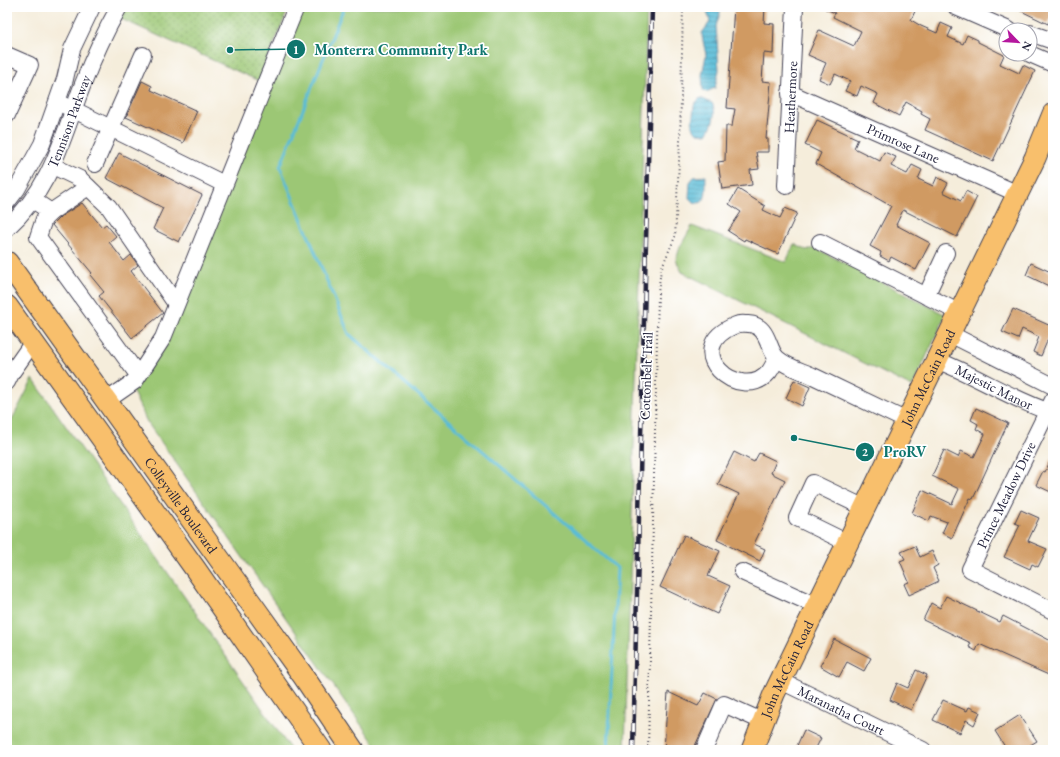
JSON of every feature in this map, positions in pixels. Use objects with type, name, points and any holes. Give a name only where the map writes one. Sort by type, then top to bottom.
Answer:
[{"type":"main road","name":"John McCain Road","points":[[752,750],[781,681],[936,360],[950,334],[1016,193],[1035,158],[1053,114]]},
{"type":"main road","name":"Colleyville Boulevard","points":[[7,262],[304,677],[353,750]]},
{"type":"main road","name":"Colleyville Boulevard","points":[[7,306],[196,570],[321,750]]},
{"type":"main road","points":[[196,570],[216,556]]},
{"type":"street","name":"Tennison Parkway","points":[[7,202],[17,189],[42,144],[57,102],[72,49],[92,7]]},
{"type":"street","name":"Tennison Parkway","points":[[7,228],[22,215],[33,200],[53,166],[104,34],[119,7]]},
{"type":"street","points":[[106,401],[134,381],[163,338],[296,7]]},
{"type":"street","name":"Heathermore","points":[[786,186],[795,7]]},
{"type":"street","points":[[956,7],[998,26]]},
{"type":"street","points":[[1038,36],[1053,41]]},
{"type":"street","points":[[7,55],[30,65],[7,115]]},
{"type":"street","points":[[95,164],[143,55]]},
{"type":"street","points":[[1038,57],[1053,64]]},
{"type":"street","name":"Primrose Lane","points":[[790,93],[1016,193]]},
{"type":"street","points":[[57,102],[74,109],[224,184]]},
{"type":"street","points":[[53,166],[80,179],[109,207],[176,304]]},
{"type":"street","points":[[88,187],[51,212],[44,219],[38,237],[138,375]]},
{"type":"street","points":[[33,200],[51,212]]},
{"type":"street","points":[[820,242],[960,312]]},
{"type":"street","points":[[926,296],[946,253]]},
{"type":"street","name":"Majestic Manor","points":[[950,334],[1053,386]]},
{"type":"street","points":[[7,382],[12,372],[33,342]]},
{"type":"street","points":[[777,359],[907,421]]},
{"type":"street","name":"Majestic Manor","points":[[936,360],[956,367],[1030,405],[1051,408]]},
{"type":"street","name":"Prince Meadow Drive","points":[[1051,408],[970,569],[1053,611]]},
{"type":"street","points":[[848,543],[797,518],[814,483],[865,508]]},
{"type":"street","points":[[742,572],[817,606]]},
{"type":"street","name":"Maranatha Court","points":[[781,681],[923,750]]},
{"type":"street","points":[[704,750],[724,704],[764,722]]},
{"type":"path","name":"Cottonbelt Trail","points":[[648,750],[658,293],[661,269],[675,237],[680,143],[683,7]]},
{"type":"green space","points":[[126,7],[289,7],[259,81],[119,18]]},
{"type":"green space","points":[[303,7],[647,7],[625,750],[379,750],[147,422],[131,388],[149,368]]},
{"type":"green space","points":[[692,226],[786,262],[794,244],[806,250],[815,248],[946,315],[912,387],[682,272],[676,260],[680,247]]},
{"type":"green space","points":[[33,379],[291,750],[7,750],[7,429]]},
{"type":"water","points":[[706,7],[720,7],[720,13],[716,26],[719,70],[715,88],[706,92],[703,90],[702,75],[706,55],[702,33],[710,22]]},
{"type":"water","points":[[700,98],[712,103],[714,110],[714,118],[707,134],[697,133],[692,126],[694,105]]},
{"type":"water","points":[[706,176],[706,190],[704,199],[702,202],[698,203],[692,201],[689,198],[690,182],[694,177]]},
{"type":"building","points":[[734,7],[765,7],[764,23],[774,24],[773,54],[764,53],[762,81],[771,82],[766,139],[768,139],[768,152],[756,152],[759,169],[750,170],[752,185],[722,189],[718,162],[725,161],[726,126],[732,126],[735,109],[727,108]]},
{"type":"building","points":[[821,7],[911,7],[916,9],[911,20],[921,26],[937,33],[941,23],[952,28],[948,37],[963,44],[967,35],[998,52],[998,62],[1001,62],[1000,64],[1019,73],[1023,65],[1035,71],[993,161],[925,130],[930,119],[921,114],[922,111],[906,102],[899,116],[874,103],[878,94],[861,86],[857,96],[845,91],[850,81],[835,74],[830,84],[819,79],[826,63],[808,55],[819,30],[854,46],[861,31],[833,17],[835,13]]},
{"type":"building","points":[[1013,7],[1053,7],[1053,13],[1048,24]]},
{"type":"building","points":[[142,81],[152,86],[151,90],[197,111],[183,143],[126,117]]},
{"type":"building","points":[[817,120],[858,139],[854,148],[880,161],[884,152],[896,157],[891,166],[907,174],[912,165],[922,170],[918,179],[933,186],[937,177],[948,183],[943,192],[961,201],[966,191],[977,197],[957,237],[903,210],[896,225],[930,243],[916,270],[891,257],[889,261],[880,256],[881,252],[870,246],[891,206],[816,164],[821,153],[805,145]]},
{"type":"building","points":[[119,153],[202,195],[179,242],[153,229],[163,208],[106,178]]},
{"type":"building","points":[[738,189],[765,206],[763,210],[780,218],[785,208],[797,213],[778,254],[745,239],[744,241],[728,231],[741,212],[729,204]]},
{"type":"building","points":[[82,203],[102,227],[106,224],[116,236],[109,242],[124,261],[131,255],[138,265],[131,271],[163,313],[132,338],[99,296],[104,292],[90,275],[92,273],[52,225],[60,217]]},
{"type":"building","points":[[1031,263],[1053,273],[1053,288],[1026,275]]},
{"type":"building","points":[[1013,309],[1053,327],[1041,356],[1033,352],[1039,337],[1022,329],[1018,339],[1002,332]]},
{"type":"building","points":[[794,380],[810,387],[802,406],[786,398]]},
{"type":"building","points":[[976,408],[1008,423],[973,499],[970,498],[952,538],[942,533],[947,522],[931,516],[929,521],[912,513],[922,490],[952,504],[959,489],[932,476],[944,450],[958,457],[961,451],[974,457],[985,434],[976,429],[978,424],[971,420]]},
{"type":"building","points":[[734,452],[754,462],[759,453],[776,461],[771,473],[785,480],[754,544],[765,549],[760,561],[717,540],[739,494],[718,484]]},
{"type":"building","points":[[1053,455],[1053,493],[1036,485],[1043,471],[1045,472]]},
{"type":"building","points":[[1021,510],[1039,518],[1028,541],[1047,549],[1038,567],[1032,564],[1030,569],[1004,557],[1020,525],[1015,523]]},
{"type":"building","points":[[684,535],[720,551],[708,576],[730,586],[717,614],[660,587]]},
{"type":"building","points":[[915,546],[920,557],[932,551],[938,565],[933,568],[939,581],[909,595],[904,584],[909,582],[900,561],[905,559],[901,552]]},
{"type":"building","points":[[946,596],[1000,622],[1003,616],[1053,642],[1053,677],[979,644],[976,651],[969,647],[971,643],[923,620],[931,603],[940,608]]},
{"type":"building","points":[[834,639],[871,658],[864,671],[847,662],[839,677],[820,666]]},
{"type":"building","points":[[916,670],[927,675],[911,710],[890,700],[897,683],[908,688]]},
{"type":"building","points":[[668,692],[698,706],[705,693],[717,699],[693,750],[664,750]]},
{"type":"building","points":[[943,700],[967,711],[969,707],[980,712],[974,725],[966,720],[960,733],[933,720]]},
{"type":"building","points":[[1020,715],[1037,741],[1022,750],[1007,750],[995,731]]},
{"type":"building","points":[[804,730],[821,738],[815,750],[795,750]]},
{"type":"waterway","points":[[344,7],[280,167],[349,334],[617,568],[608,750]]},
{"type":"railway","points":[[633,750],[652,7]]},
{"type":"place","name":"Monterra Community Park","points":[[230,50]]},
{"type":"place","name":"ProRV","points":[[794,438]]}]
